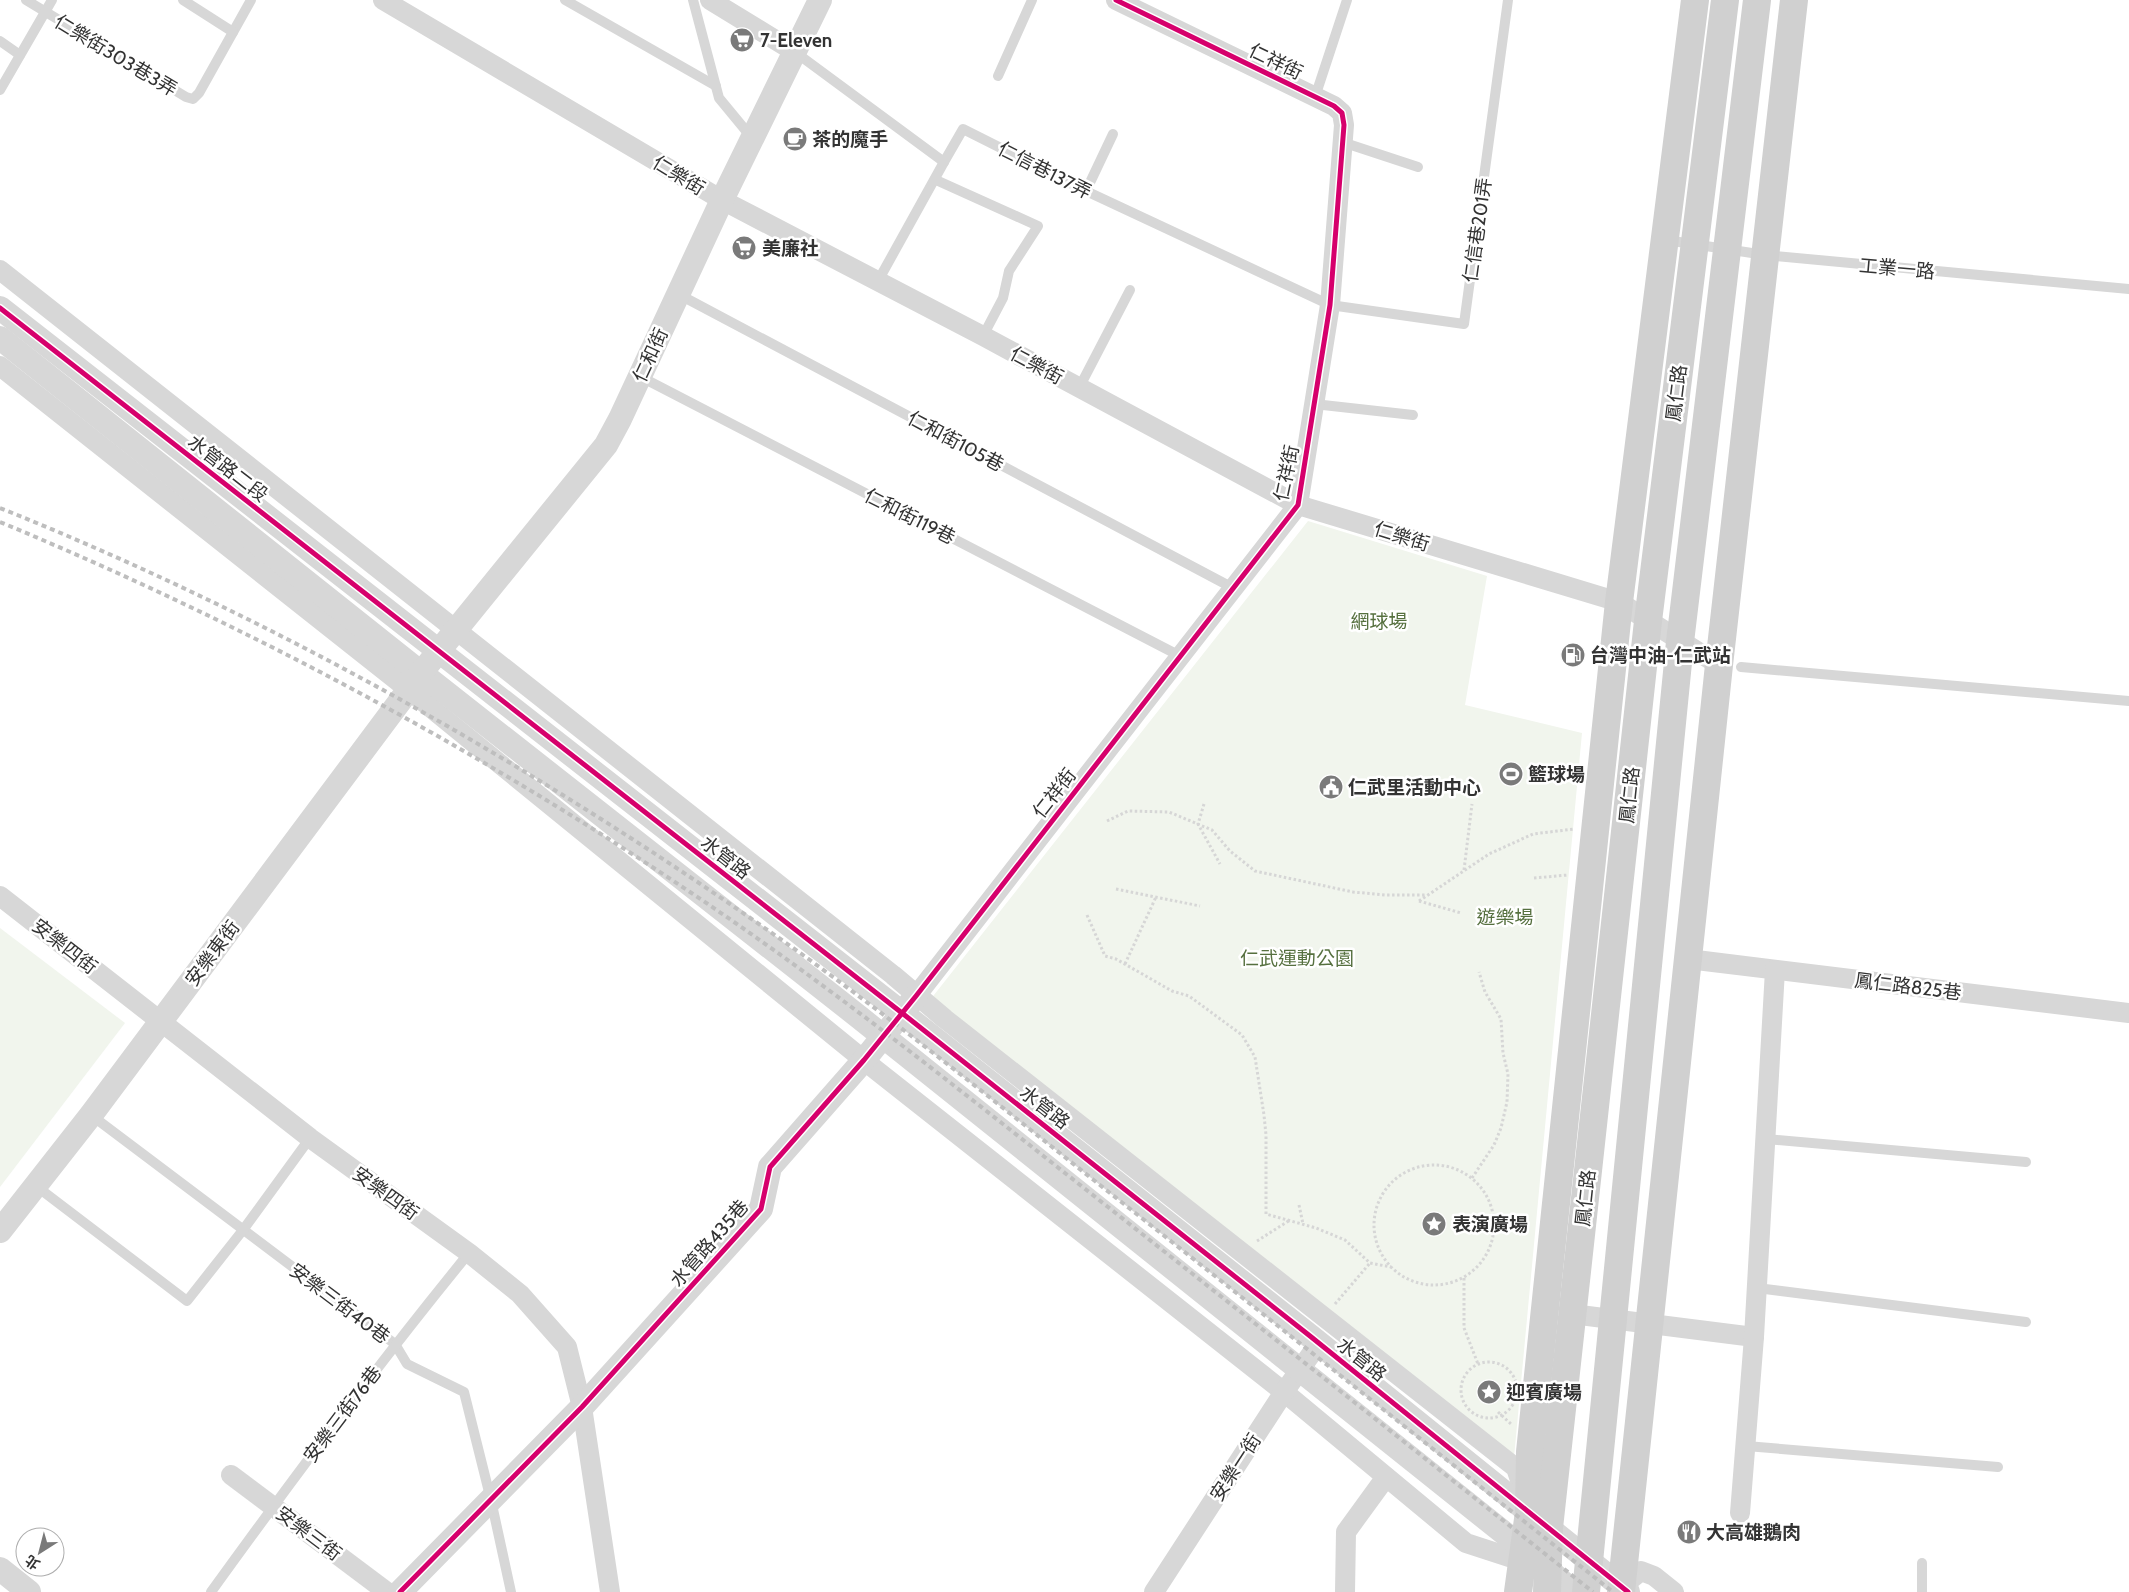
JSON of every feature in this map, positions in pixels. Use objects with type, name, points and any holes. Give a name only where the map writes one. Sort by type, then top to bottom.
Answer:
[{"type":"main road","name":"鳳仁路","points":[[1548,1582],[1531,1443],[1619,602],[1695,0]]},
{"type":"main road","name":"鳳仁路","points":[[1518,1592],[1524,1549],[1539,1520],[1572,1314],[1648,621],[1725,0]]},
{"type":"main road","name":"鳳仁路","points":[[1586,1592],[1680,642],[1757,0]]},
{"type":"main road","points":[[1623,1590],[1688,959],[1730,666],[1765,255],[1794,0]]},
{"type":"street","name":"仁樂街","points":[[383,0],[722,200],[983,336],[1298,505],[1619,602],[1680,642],[1730,666]]},
{"type":"street","points":[[710,0],[795,52]]},
{"type":"street","name":"仁和街","points":[[415,682],[606,445],[722,200],[820,0]]},
{"type":"street","name":"仁祥街","points":[[909,1005],[1298,505],[1330,305],[1344,125],[1342,113],[1334,106],[1116,0]]},
{"type":"street","name":"水管路二段","points":[[0,270],[456,630]]},
{"type":"street","name":"水管路二段","points":[[0,308],[438,652]]},
{"type":"street","points":[[0,338],[415,682],[864,1060],[1284,1392],[1466,1543],[1509,1557],[1524,1549]]},
{"type":"street","points":[[0,366],[884,1037],[1299,1371],[1524,1549],[1548,1582],[1574,1592]]},
{"type":"street","name":"水管路","points":[[456,630],[885,969],[909,1005],[1319,1343],[1623,1590]]},
{"type":"street","name":"水管路","points":[[438,652],[909,1005],[1516,1468],[1539,1520]]},
{"type":"street","name":"安樂東街","points":[[0,1231],[91,1115],[415,682]]},
{"type":"street","name":"安樂四街","points":[[0,896],[310,1138],[469,1253],[520,1294],[567,1347],[582,1407],[605,1591]]},
{"type":"street","name":"鳳仁路825巷","points":[[1688,959],[2129,1013]]},
{"type":"street","points":[[1740,1513],[1754,1336],[1775,970]]},
{"type":"street","name":"水管路435巷","points":[[400,1592],[582,1407],[762,1209],[770,1167],[884,1037],[909,1005]]},
{"type":"street","points":[[1572,1314],[1754,1336]]},
{"type":"street","name":"安樂一街","points":[[1162,1589],[1284,1392],[1319,1343]]},
{"type":"street","name":"安樂三街","points":[[231,1475],[387,1592]]},
{"type":"street","points":[[1345,1592],[1346,1532],[1386,1477]]},
{"type":"street","points":[[0,1569],[29,1592]]},
{"type":"street","points":[[1623,1590],[1641,1571],[1654,1576],[1674,1592]]},
{"type":"lane","points":[[26,0],[45,12]]},
{"type":"lane","points":[[0,90],[52,0]]},
{"type":"lane","points":[[183,0],[233,32]]},
{"type":"lane","name":"仁樂街303巷3弄","points":[[45,12],[186,97],[193,99],[199,93],[251,0]]},
{"type":"lane","points":[[565,0],[716,86]]},
{"type":"lane","points":[[692,0],[719,98],[752,138]]},
{"type":"lane","points":[[998,76],[1032,0]]},
{"type":"lane","points":[[1315,97],[1347,0]]},
{"type":"lane","name":"仁信巷201弄","points":[[1330,305],[1464,324],[1508,0]]},
{"type":"lane","points":[[0,42],[20,55]]},
{"type":"lane","points":[[795,52],[944,162],[936,180],[878,281]]},
{"type":"lane","name":"仁信巷137弄","points":[[944,162],[963,128],[1086,190],[1330,305]]},
{"type":"lane","points":[[1086,190],[1113,134]]},
{"type":"lane","points":[[1342,142],[1418,167]]},
{"type":"lane","points":[[936,180],[1038,226],[1009,271],[1003,298],[983,336]]},
{"type":"lane","name":"工業一路","points":[[1665,240],[1765,255],[2129,290]]},
{"type":"lane","points":[[1079,388],[1130,290]]},
{"type":"lane","name":"仁和街105巷","points":[[678,294],[1233,588]]},
{"type":"lane","name":"仁和街119巷","points":[[640,376],[1180,656]]},
{"type":"lane","points":[[1314,404],[1413,415]]},
{"type":"lane","points":[[1730,666],[2129,702]]},
{"type":"lane","name":"安樂三街40巷","points":[[91,1115],[395,1344],[407,1364],[464,1392],[492,1500],[511,1592]]},
{"type":"lane","points":[[36,1186],[187,1301],[243,1230],[310,1138]]},
{"type":"lane","points":[[1766,1139],[2026,1162]]},
{"type":"lane","name":"安樂三街76巷","points":[[273,1506],[395,1344],[469,1253]]},
{"type":"lane","points":[[1757,1288],[2026,1322]]},
{"type":"lane","points":[[1746,1446],[1998,1467]]},
{"type":"lane","points":[[211,1592],[273,1506]]},
{"type":"lane","points":[[1922,1563],[1922,1592]]},
{"type":"path","points":[[1204,804],[1198,824],[1220,864]]},
{"type":"path","points":[[1464,871],[1472,804]]},
{"type":"path","points":[[1107,821],[1128,811],[1154,810],[1169,812],[1212,830],[1230,851],[1255,871],[1353,892],[1385,895],[1427,895]]},
{"type":"path","points":[[1461,914],[1419,901],[1489,854],[1533,834],[1583,828]]},
{"type":"path","points":[[1534,878],[1570,875]]},
{"type":"path","points":[[1116,889],[1200,906]]},
{"type":"path","points":[[1125,964],[1156,897]]},
{"type":"path","points":[[1087,915],[1105,956],[1116,959],[1165,988],[1189,996],[1242,1035],[1255,1057],[1264,1115],[1266,1135],[1266,1214],[1290,1220],[1345,1240],[1370,1263],[1391,1267]]},
{"type":"path","points":[[1472,1178],[1494,1144],[1501,1128],[1507,1102],[1508,1074],[1503,1052],[1501,1019],[1485,992],[1479,972]]},
{"type":"path","points":[[1434,1164],[1450,1166],[1465,1172],[1487,1194],[1493,1209],[1495,1225],[1493,1240],[1487,1255],[1478,1267],[1464,1278],[1449,1283],[1433,1285],[1418,1283],[1403,1276],[1391,1267],[1382,1254],[1376,1240],[1374,1224],[1376,1208],[1382,1194],[1392,1181],[1404,1172],[1419,1166],[1434,1164]]},
{"type":"path","points":[[1299,1205],[1302,1224]]},
{"type":"path","points":[[1256,1241],[1290,1220]]},
{"type":"path","points":[[1330,1310],[1370,1263]]},
{"type":"path","points":[[1464,1278],[1464,1328],[1478,1364]]},
{"type":"path","points":[[1488,1362],[1506,1367],[1513,1374],[1517,1383],[1518,1393],[1515,1403],[1501,1416],[1483,1418],[1468,1408],[1464,1401],[1461,1392],[1465,1376],[1478,1364],[1488,1362]]},
{"type":"green space","name":"仁武運動公園","points":[[1308,521],[1487,576],[1465,705],[1582,733],[1513,1468],[930,1000]]},
{"type":"green space","points":[[0,928],[125,1023],[0,1187]]},
{"type":"railway","points":[[0,508],[198,595],[294,643],[390,694],[483,747],[576,803],[667,862],[804,956],[898,1026],[1613,1592]]},
{"type":"railway","points":[[0,522],[180,602],[354,690],[440,737],[524,787],[608,838],[690,892],[797,967],[954,1085],[1593,1592]]},
{"type":"cycle path","points":[[400,1592],[582,1407],[761,1209],[770,1167],[864,1060],[916,996],[1298,505],[1330,305],[1344,125],[1342,113],[1334,106],[1116,0]]},
{"type":"cycle path","points":[[0,308],[902,1013],[1310,1336],[1628,1592]]},
{"type":"place","name":"7-Eleven","points":[[742,40]]},
{"type":"place","name":"茶的魔手","points":[[795,139]]},
{"type":"place","name":"美廉社","points":[[744,248]]},
{"type":"place","name":"台灣中油-仁武站","points":[[1573,655]]},
{"type":"place","name":"籃球場","points":[[1511,774]]},
{"type":"place","name":"仁武里活動中心","points":[[1331,787]]},
{"type":"place","name":"表演廣場","points":[[1434,1224]]},
{"type":"place","name":"迎賓廣場","points":[[1489,1392]]},
{"type":"place","name":"大高雄鵝肉","points":[[1689,1532]]},
{"type":"park label","name":"網球場","points":[[1379,621]]},
{"type":"park label","name":"遊樂場","points":[[1505,917]]}]
